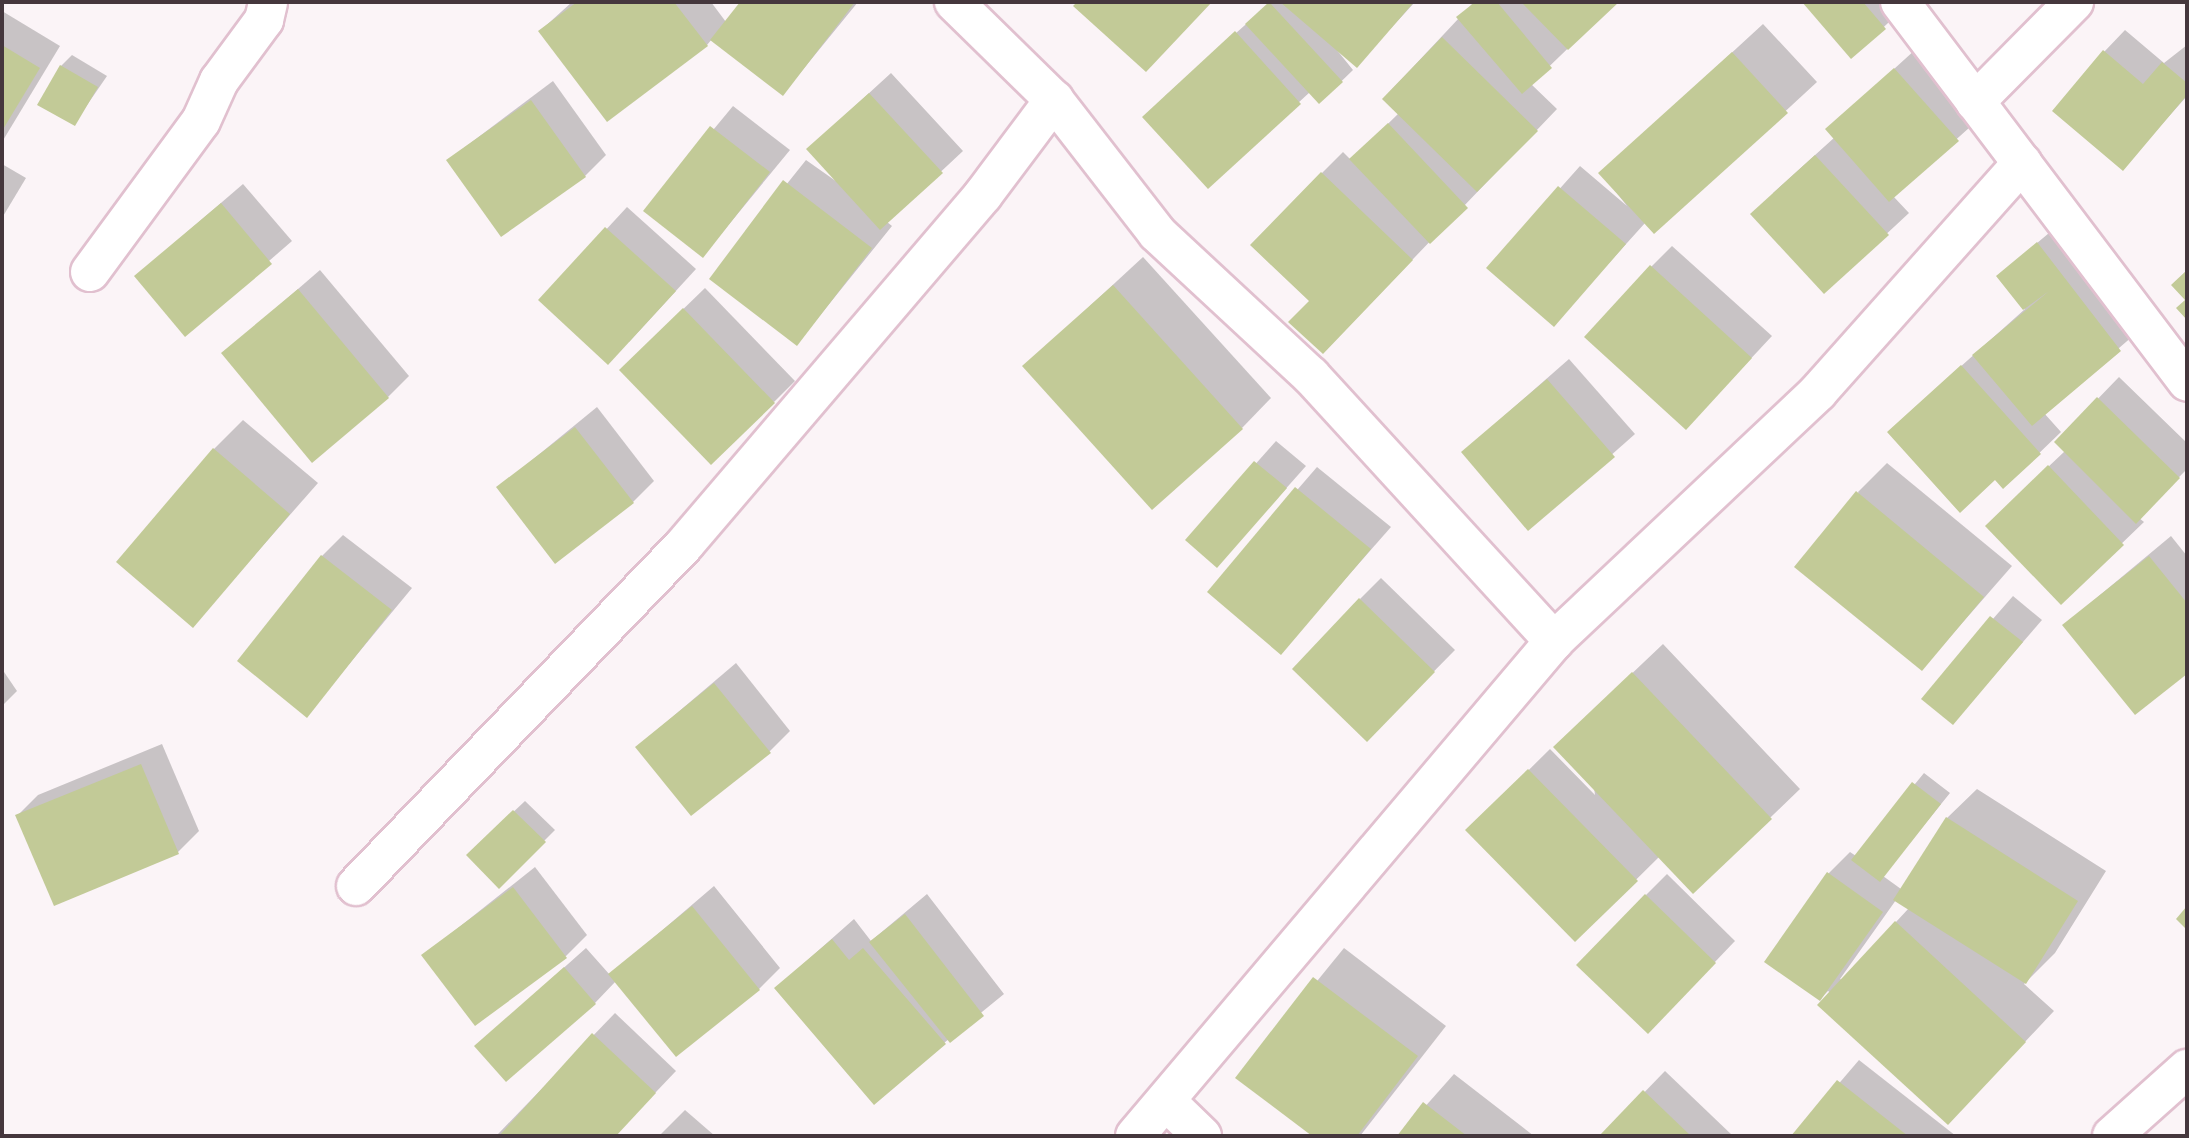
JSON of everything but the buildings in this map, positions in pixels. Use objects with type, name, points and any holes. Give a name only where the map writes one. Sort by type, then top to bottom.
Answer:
[{"type":"street","points":[[90,272],[201,121],[219,81],[264,20],[268,2]]},
{"type":"street","points":[[954,2],[1054,100],[1157,233],[1311,376],[1554,641]]},
{"type":"street","points":[[1900,2],[2187,382]]},
{"type":"street","points":[[1975,102],[2074,2]]},
{"type":"street","points":[[356,886],[685,544],[983,195],[1054,100]]},
{"type":"street","points":[[1135,1136],[1167,1102],[1554,641],[1818,392],[2022,163]]},
{"type":"street","points":[[2112,1136],[2187,1069]]},
{"type":"street","points":[[1167,1102],[1202,1136]]}]
